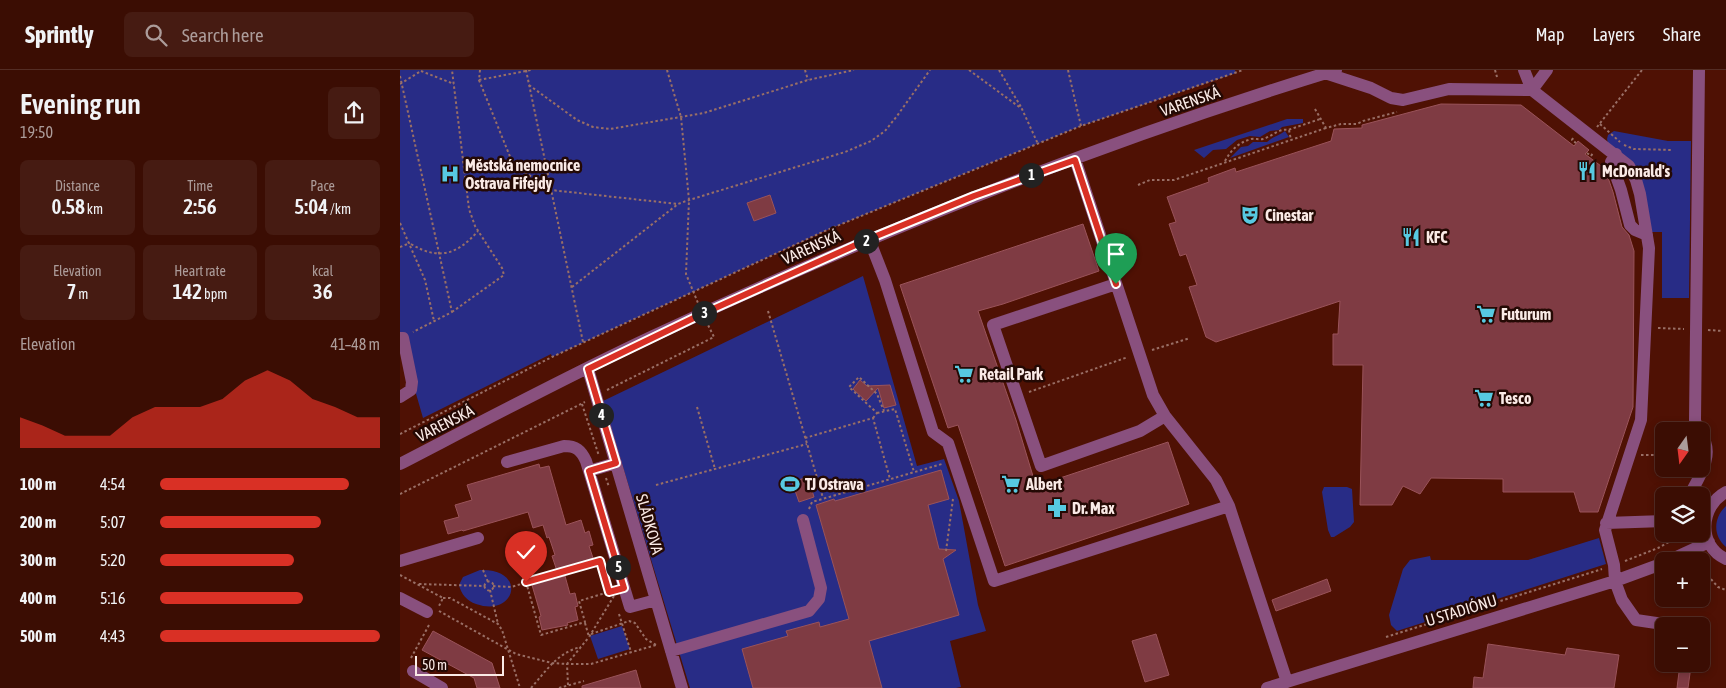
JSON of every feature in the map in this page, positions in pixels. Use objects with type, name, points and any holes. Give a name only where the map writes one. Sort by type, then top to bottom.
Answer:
[{"type":"street","points":[[1524,70],[1532,90],[1616,154],[1629,166],[1636,180],[1649,248],[1640,424],[1605,530],[1614,565],[1615,581],[1622,600],[1636,624],[1655,624]]},
{"type":"street","points":[[1532,90],[1547,70]]},
{"type":"street","points":[[1696,422],[1700,70]]},
{"type":"street","points":[[1331,72],[1391,98],[1403,100],[1449,89],[1532,90]]},
{"type":"street","name":"VARENSKÁ","points":[[400,464],[702,314],[869,239],[974,196],[1206,112],[1331,72]]},
{"type":"street","points":[[1075,160],[1153,396],[1165,416],[1216,480],[1229,506],[1287,682]]},
{"type":"street","points":[[869,239],[933,432],[948,443],[994,581],[1229,506]]},
{"type":"street","points":[[1116,284],[992,324],[1041,466],[1140,431],[1165,416]]},
{"type":"street","points":[[400,397],[411,390],[412,382],[401,338]]},
{"type":"street","name":"SLÁDKOVA","points":[[588,369],[682,688]]},
{"type":"street","points":[[507,462],[560,447],[570,446],[582,452],[630,607],[656,600]]},
{"type":"street","points":[[589,471],[616,463]]},
{"type":"street","points":[[1710,508],[1712,503],[1726,492]]},
{"type":"street","points":[[671,651],[809,611],[819,599],[821,588],[803,520]]},
{"type":"street","points":[[1606,523],[1655,521]]},
{"type":"street","points":[[400,561],[478,538]]},
{"type":"street","points":[[1692,551],[1709,542],[1717,553],[1726,559]]},
{"type":"street","name":"U STADIÓNU","points":[[1267,688],[1615,581],[1655,566]]},
{"type":"street","points":[[400,598],[432,611]]},
{"type":"street","points":[[413,671],[442,688]]},
{"type":"path","points":[[401,84],[421,70],[454,84]]},
{"type":"path","points":[[401,338],[452,312],[504,276],[502,268],[478,231],[469,209],[452,70]]},
{"type":"path","points":[[480,70],[479,80],[513,164],[551,190],[678,204]]},
{"type":"path","points":[[526,70],[583,342]]},
{"type":"path","points":[[479,80],[532,70]]},
{"type":"path","points":[[400,494],[714,338],[686,274],[689,200],[681,117],[667,70]]},
{"type":"path","points":[[805,70],[808,80]]},
{"type":"path","points":[[529,85],[577,120],[593,127],[610,129],[704,113],[808,80],[854,70]]},
{"type":"path","points":[[572,287],[678,204],[845,152],[871,141],[884,131],[897,116],[930,70]]},
{"type":"path","points":[[969,70],[1022,108]]},
{"type":"path","points":[[999,70],[1022,108],[1038,144]]},
{"type":"path","points":[[1068,70],[1081,126]]},
{"type":"path","points":[[1232,70],[1236,72]]},
{"type":"path","points":[[400,434],[583,342],[828,230],[1081,126],[1243,70]]},
{"type":"path","points":[[1591,136],[1642,70]]},
{"type":"path","points":[[400,76],[452,312]]},
{"type":"path","points":[[1314,109],[1326,128]]},
{"type":"path","points":[[1138,186],[1150,180],[1174,180],[1326,128],[1341,124],[1357,124],[1401,111]]},
{"type":"path","points":[[1224,163],[1231,150],[1239,144],[1246,143],[1251,139],[1264,139],[1283,129],[1288,130],[1320,119]]},
{"type":"path","points":[[1341,124],[1341,129]]},
{"type":"path","points":[[1600,124],[1622,143],[1634,149],[1673,150]]},
{"type":"path","points":[[1288,130],[1291,140]]},
{"type":"path","points":[[1575,136],[1572,140],[1576,143]]},
{"type":"path","points":[[1587,152],[1591,156],[1595,151]]},
{"type":"path","points":[[400,223],[424,280],[434,321]]},
{"type":"path","points":[[410,243],[423,251],[439,255],[467,244],[478,231]]},
{"type":"path","points":[[400,247],[410,243]]},
{"type":"path","points":[[768,311],[823,499]]},
{"type":"path","points":[[1645,328],[1723,330]]},
{"type":"path","points":[[1017,396],[1190,338]]},
{"type":"path","points":[[877,413],[849,387],[859,377],[877,394],[884,411]]},
{"type":"path","points":[[697,407],[715,469]]},
{"type":"path","points":[[805,438],[873,418],[877,413],[894,409],[914,472]]},
{"type":"path","points":[[873,418],[890,479]]},
{"type":"path","points":[[656,485],[807,444]]},
{"type":"path","points":[[1629,455],[1655,455]]},
{"type":"path","points":[[803,520],[812,502],[943,464]]},
{"type":"path","points":[[946,551],[953,500],[950,491]]},
{"type":"path","points":[[1386,637],[1614,565],[1658,548],[1680,536],[1692,551]]},
{"type":"path","points":[[483,570],[488,582],[493,586],[511,587],[600,561],[609,592]]},
{"type":"path","points":[[1710,578],[1718,587],[1726,590]]},
{"type":"path","points":[[417,584],[484,586],[488,582]]},
{"type":"path","points":[[526,582],[541,635],[585,622]]},
{"type":"path","points":[[484,586],[486,590],[490,590]]},
{"type":"path","points":[[490,590],[493,586]]},
{"type":"path","points":[[568,685],[567,664],[590,635],[618,589],[579,601],[590,635]]},
{"type":"path","points":[[490,590],[498,624],[502,630],[520,688]]},
{"type":"path","points":[[614,597],[632,653]]},
{"type":"path","points":[[443,598],[450,598],[498,624]]},
{"type":"path","points":[[432,611],[516,654],[552,663],[591,664],[656,646],[644,637],[635,623],[628,620],[622,624],[590,635]]},
{"type":"path","points":[[531,688],[552,663],[565,653],[581,647]]},
{"type":"path","points":[[559,688],[584,681]]},
{"type":"shaded area","points":[[400,70],[1235,70],[1236,73],[1081,126],[827,230],[552,357],[551,354],[423,418],[400,338]]},
{"type":"shaded area","points":[[1287,119],[1303,119],[1303,123],[1282,127],[1260,137],[1250,136],[1237,140],[1226,149],[1213,150],[1204,158],[1194,150]]},
{"type":"shaded area","points":[[1285,131],[1289,137],[1230,158],[1241,147],[1248,146],[1253,142],[1267,142]]},
{"type":"shaded area","points":[[1614,131],[1668,141],[1691,141],[1689,298],[1662,298],[1662,232],[1650,232],[1640,176],[1608,143],[1608,135]]},
{"type":"shaded area","name":"TJ Ostrava","points":[[863,276],[917,466],[944,459],[959,501],[978,605],[986,631],[950,641],[961,687],[956,688],[690,688],[603,401]]},
{"type":"shaded area","points":[[1324,487],[1347,487],[1352,489],[1354,522],[1350,527],[1334,537],[1331,537],[1328,530],[1322,492]]},
{"type":"shaded area","points":[[1726,506],[1726,547],[1718,537],[1716,526],[1719,515]]},
{"type":"shaded area","points":[[1599,538],[1606,564],[1397,631],[1391,625],[1389,615],[1403,569],[1410,560],[1430,556],[1431,560],[1528,560]]},
{"type":"shaded area","points":[[480,570],[495,571],[505,576],[510,584],[511,591],[508,599],[500,604],[490,606],[476,604],[465,597],[459,585],[463,577]]},
{"type":"shaded area","points":[[622,626],[630,649],[598,659],[590,636]]},
{"type":"building","name":"Futurum","points":[[1441,104],[1521,105],[1574,146],[1578,141],[1589,150],[1585,154],[1605,169],[1622,227],[1629,235],[1634,251],[1633,407],[1598,512],[1580,512],[1574,492],[1503,492],[1503,479],[1431,478],[1420,494],[1403,486],[1392,505],[1360,505],[1363,365],[1333,365],[1333,334],[1338,334],[1340,301],[1216,342],[1206,337],[1189,287],[1197,285],[1186,254],[1180,256],[1169,224],[1176,222],[1167,197],[1209,182],[1208,178],[1235,168],[1236,172],[1331,141],[1334,129],[1362,128],[1362,125]]},
{"type":"building","points":[[770,195],[776,213],[754,221],[747,203]]},
{"type":"building","name":"Retail Park","points":[[1083,224],[1099,271],[978,311],[1016,420],[1036,486],[1168,442],[1189,504],[1005,566],[958,425],[948,428],[900,285]]},
{"type":"building","points":[[860,380],[867,386],[890,385],[896,405],[884,408],[878,388],[866,401],[853,389]]},
{"type":"building","points":[[539,464],[540,468],[549,466],[566,525],[581,520],[585,533],[589,531],[593,545],[589,546],[593,558],[581,562],[582,564],[557,571],[552,556],[555,555],[549,537],[547,538],[543,525],[533,528],[528,512],[448,534],[444,521],[459,517],[455,505],[472,500],[467,485]]},
{"type":"building","points":[[941,470],[949,499],[928,505],[939,549],[956,550],[943,559],[959,615],[869,641],[882,688],[753,688],[742,649],[788,636],[786,631],[819,622],[820,627],[849,619],[816,505]]},
{"type":"building","points":[[808,477],[814,497],[799,502],[792,482]]},
{"type":"building","points":[[565,576],[570,594],[575,593],[578,606],[575,607],[578,620],[567,623],[568,625],[542,630],[539,617],[541,616],[532,585]]},
{"type":"building","points":[[1327,579],[1331,591],[1276,611],[1272,600]]},
{"type":"building","points":[[433,631],[492,663],[500,688],[477,688],[474,678],[422,650]]},
{"type":"building","points":[[1156,634],[1169,675],[1145,682],[1132,641]]},
{"type":"building","points":[[1488,644],[1565,655],[1567,648],[1619,655],[1614,688],[1473,688],[1474,677],[1483,678]]},
{"type":"building","points":[[636,670],[641,688],[582,688],[582,686]]},
{"type":"building","points":[[1679,672],[1690,672],[1688,688],[1677,688]]},
{"type":"place","name":"McDonald's","points":[[1587,171]]},
{"type":"place","name":"Městská nemocnice Ostrava Fifejdy","points":[[450,174]]},
{"type":"place","name":"Cinestar","points":[[1250,215]]},
{"type":"place","name":"KFC","points":[[1411,237]]},
{"type":"place","name":"Futurum","points":[[1486,314]]},
{"type":"place","name":"Retail Park","points":[[964,374]]},
{"type":"place","name":"Tesco","points":[[1484,398]]},
{"type":"place","name":"TJ Ostrava","points":[[790,484]]},
{"type":"place","name":"Albert","points":[[1011,484]]},
{"type":"place","name":"Dr. Max","points":[[1057,508]]},
{"type":"route","points":[[526,582],[600,561],[609,592],[624,588],[589,471],[616,463],[588,369],[702,314],[869,239],[974,196],[1075,160],[1116,284]]}]
